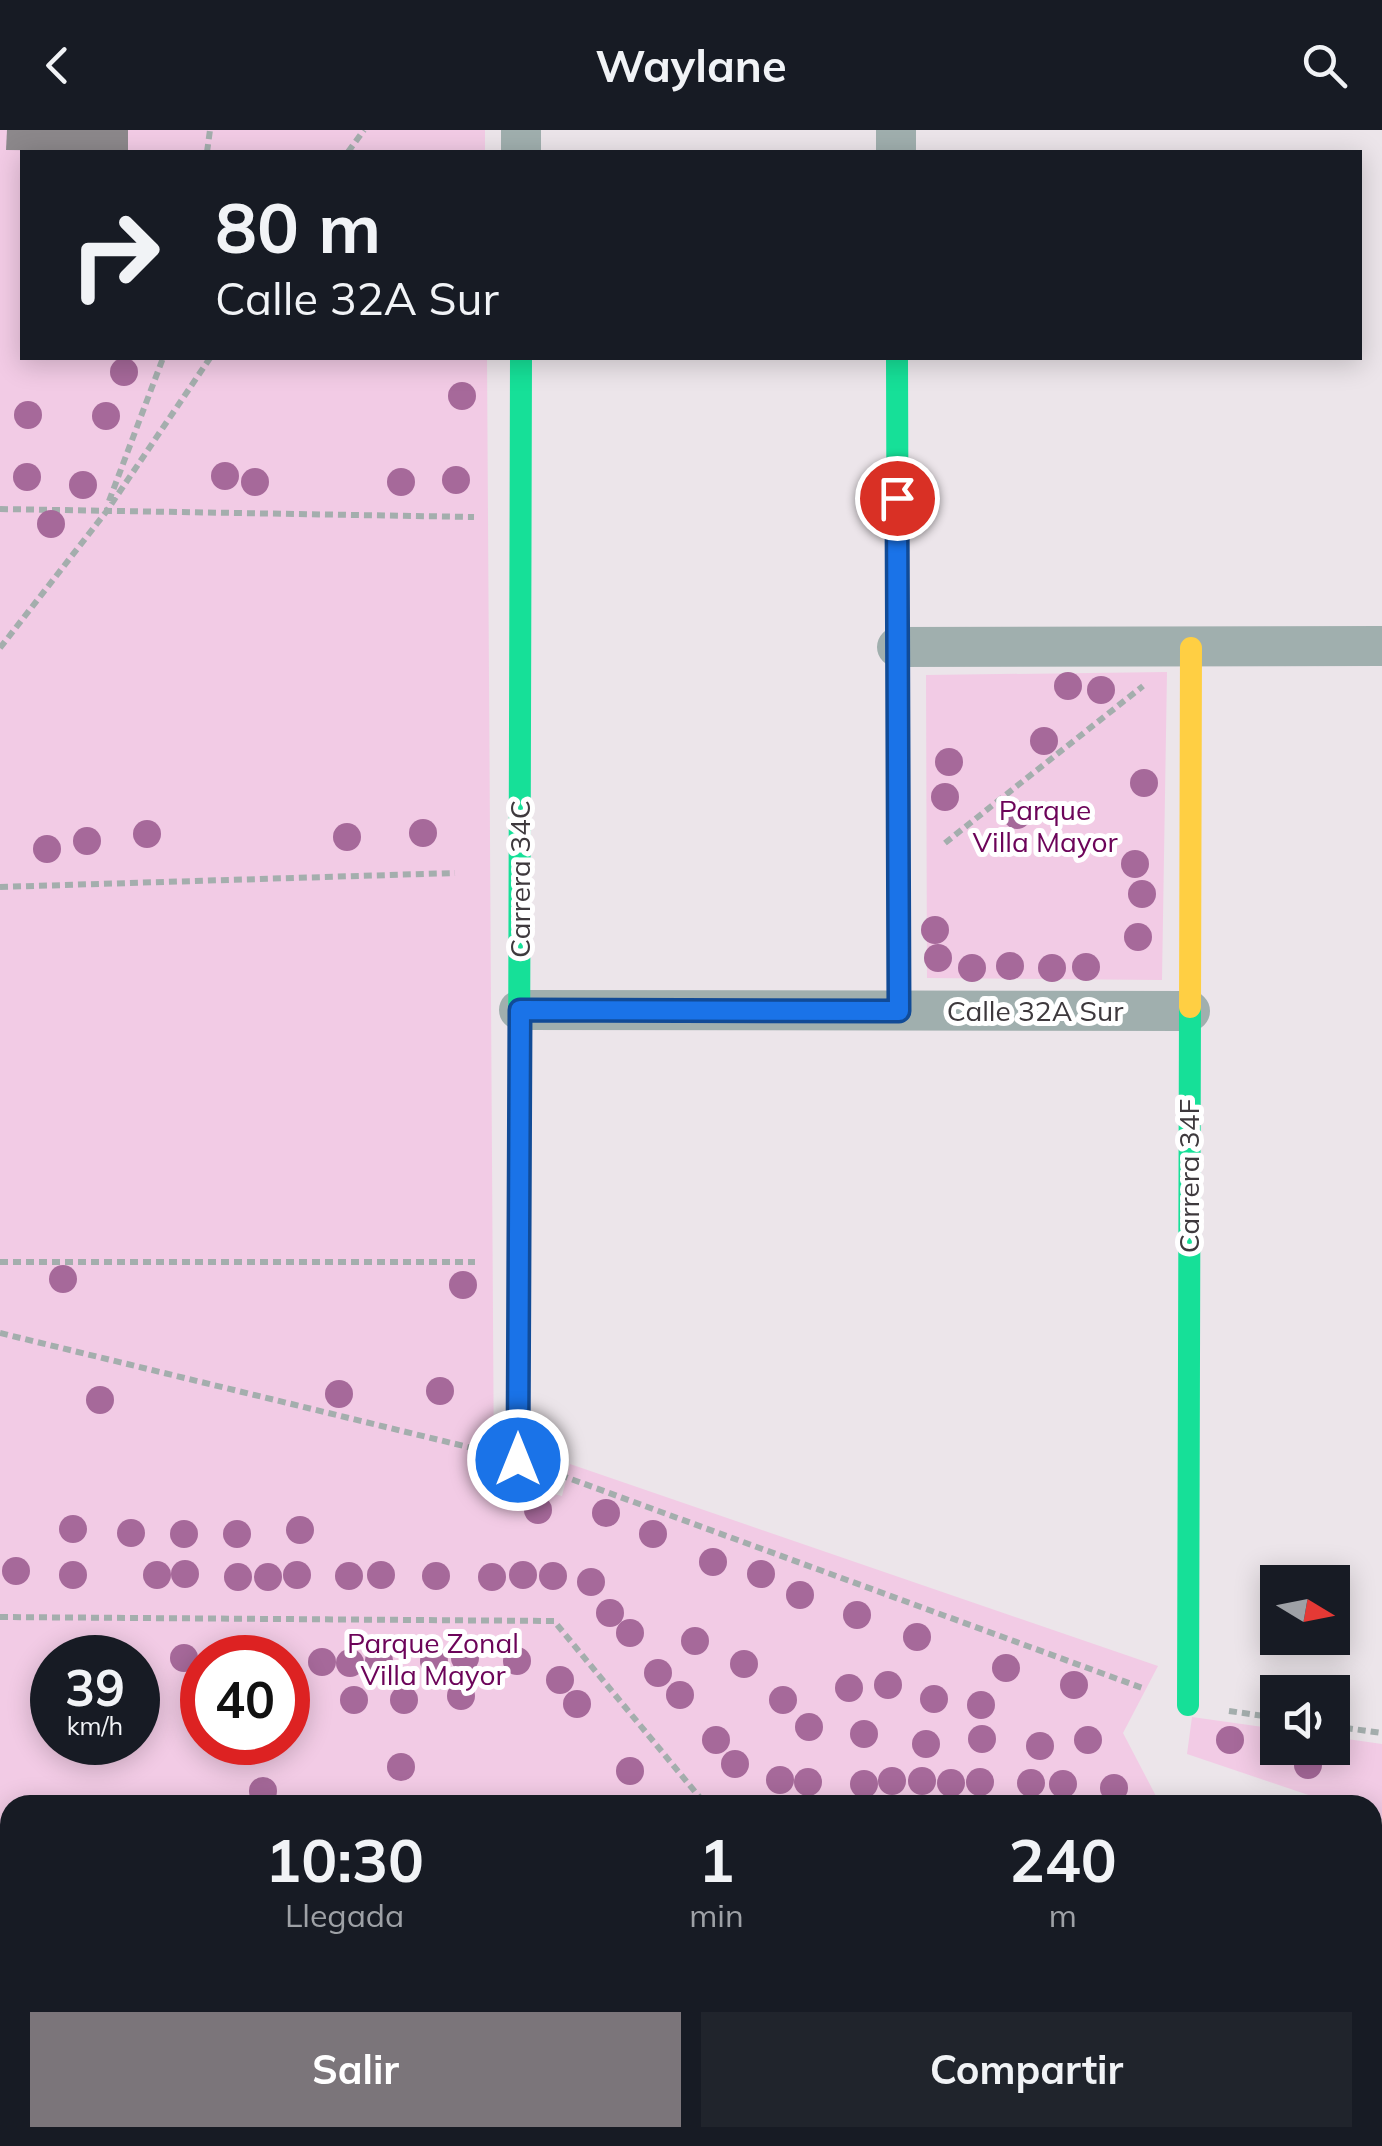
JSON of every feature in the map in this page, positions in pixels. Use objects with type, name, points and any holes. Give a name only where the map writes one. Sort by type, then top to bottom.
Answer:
[{"type":"street","name":"Carrera 34C","points":[[518,1460],[521,360]]},
{"type":"street","points":[[897,360],[899,1011]]},
{"type":"street","points":[[898,647],[1382,646]]},
{"type":"street","name":"Carrera 34F","points":[[1188,1705],[1190,648]]},
{"type":"street","name":"Calle 32A Sur","points":[[520,1010],[1190,1011]]},
{"type":"path","points":[[106,512],[162,360]]},
{"type":"path","points":[[0,648],[106,512],[209,360]]},
{"type":"path","points":[[0,510],[521,518]]},
{"type":"path","points":[[898,880],[1190,648]]},
{"type":"path","points":[[0,887],[455,873]]},
{"type":"path","points":[[0,1262],[486,1262]]},
{"type":"path","points":[[0,1332],[518,1460],[1188,1705],[1260,1715]]},
{"type":"path","points":[[0,1617],[554,1622],[698,1795]]},
{"type":"path","points":[[1350,1729],[1382,1733]]},
{"type":"green space","name":"Parque Zonal Villa Mayor","points":[[0,130],[485,130],[485,150],[20,150],[20,360],[487,360],[494,1480],[562,1496],[570,1464],[1158,1666],[1123,1733],[1155,1795],[0,1795]]},
{"type":"green space","name":"Parque Villa Mayor","points":[[1167,672],[1162,980],[927,978],[926,675]]},
{"type":"green space","points":[[1192,1717],[1260,1727],[1260,1765],[1350,1765],[1350,1739],[1382,1744],[1382,1795],[1308,1795],[1187,1754]]},
{"type":"building","points":[[7,130],[128,130],[128,150],[6,150]]},
{"type":"traffic: fast","points":[[518,1460],[521,360]]},
{"type":"traffic: fast","points":[[897,360],[899,1011]]},
{"type":"traffic: fast","points":[[1188,1705],[1190,1007]]},
{"type":"traffic: slow","points":[[1190,1007],[1191,648]]},
{"type":"route","points":[[518,1460],[520,1010],[899,1011],[897,498]]}]
